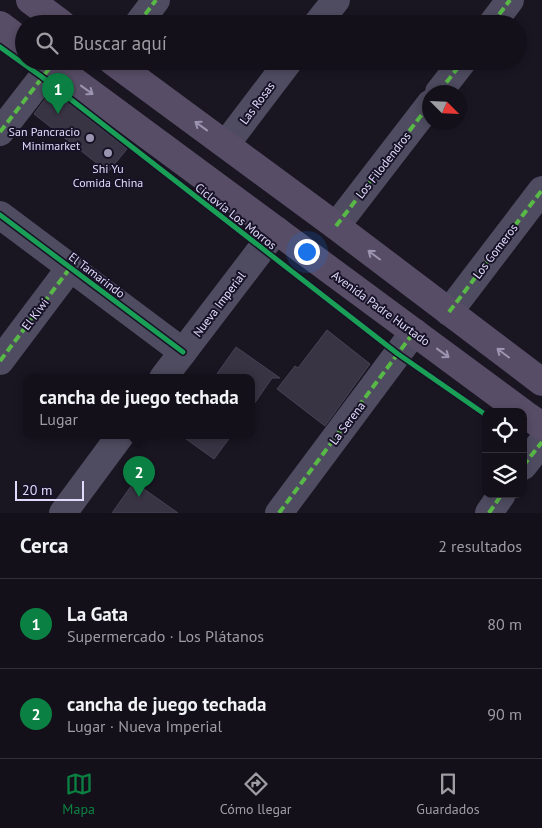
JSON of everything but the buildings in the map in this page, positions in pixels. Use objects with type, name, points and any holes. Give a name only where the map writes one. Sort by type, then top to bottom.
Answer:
[{"type":"main road","points":[[30,0],[50,15]]},
{"type":"main road","points":[[0,25],[15,36]]},
{"type":"main road","name":"Avenida Padre Hurtado","points":[[59,70],[518,408]]},
{"type":"main road","points":[[124,70],[336,226],[542,382]]},
{"type":"main road","name":"Avenida Padre Hurtado","points":[[527,415],[542,426]]},
{"type":"street","points":[[145,15],[156,0]]},
{"type":"street","points":[[325,15],[336,0]]},
{"type":"street","points":[[499,15],[510,0]]},
{"type":"street","points":[[0,132],[45,70]]},
{"type":"street","name":"Las Rosas","points":[[226,144],[282,70]]},
{"type":"street","points":[[444,85],[456,70]]},
{"type":"street","name":"Los Filodendros","points":[[336,226],[422,114]]},
{"type":"street","name":"Los Gomeros","points":[[449,312],[542,190]]},
{"type":"street","name":"El Tamarindo","points":[[0,215],[183,352]]},
{"type":"street","name":"Nueva Imperial","points":[[166,374],[276,230]]},
{"type":"street","name":"El Kiwi","points":[[0,361],[70,268]]},
{"type":"street","name":"La Serena","points":[[279,513],[414,332]]},
{"type":"street","points":[[63,513],[118,439]]},
{"type":"street","points":[[527,461],[542,442]]},
{"type":"street","points":[[488,513],[499,498]]},
{"type":"marked path","points":[[145,15],[156,0]]},
{"type":"marked path","points":[[499,15],[510,0]]},
{"type":"marked path","points":[[0,132],[48,70]]},
{"type":"marked path","points":[[444,85],[456,70]]},
{"type":"marked path","points":[[336,226],[422,114]]},
{"type":"marked path","points":[[449,312],[542,190]]},
{"type":"marked path","points":[[0,361],[70,268]]},
{"type":"marked path","points":[[279,513],[414,332]]},
{"type":"marked path","points":[[527,461],[542,442]]},
{"type":"marked path","points":[[489,513],[499,498]]},
{"type":"cycle path","name":"Ciclovía Los Morros","points":[[0,47],[15,58]]},
{"type":"cycle path","name":"Ciclovía Los Morros","points":[[32,70],[398,354],[482,412]]},
{"type":"cycle path","points":[[0,215],[183,352]]},
{"type":"place","name":"La Gata","points":[[58,114]]},
{"type":"place","name":"San Pancracio Minimarket","points":[[90,138]]},
{"type":"place","name":"Shi Yu Comida China","points":[[108,153]]},
{"type":"place","name":"cancha de juego techada","points":[[139,497]]}]
